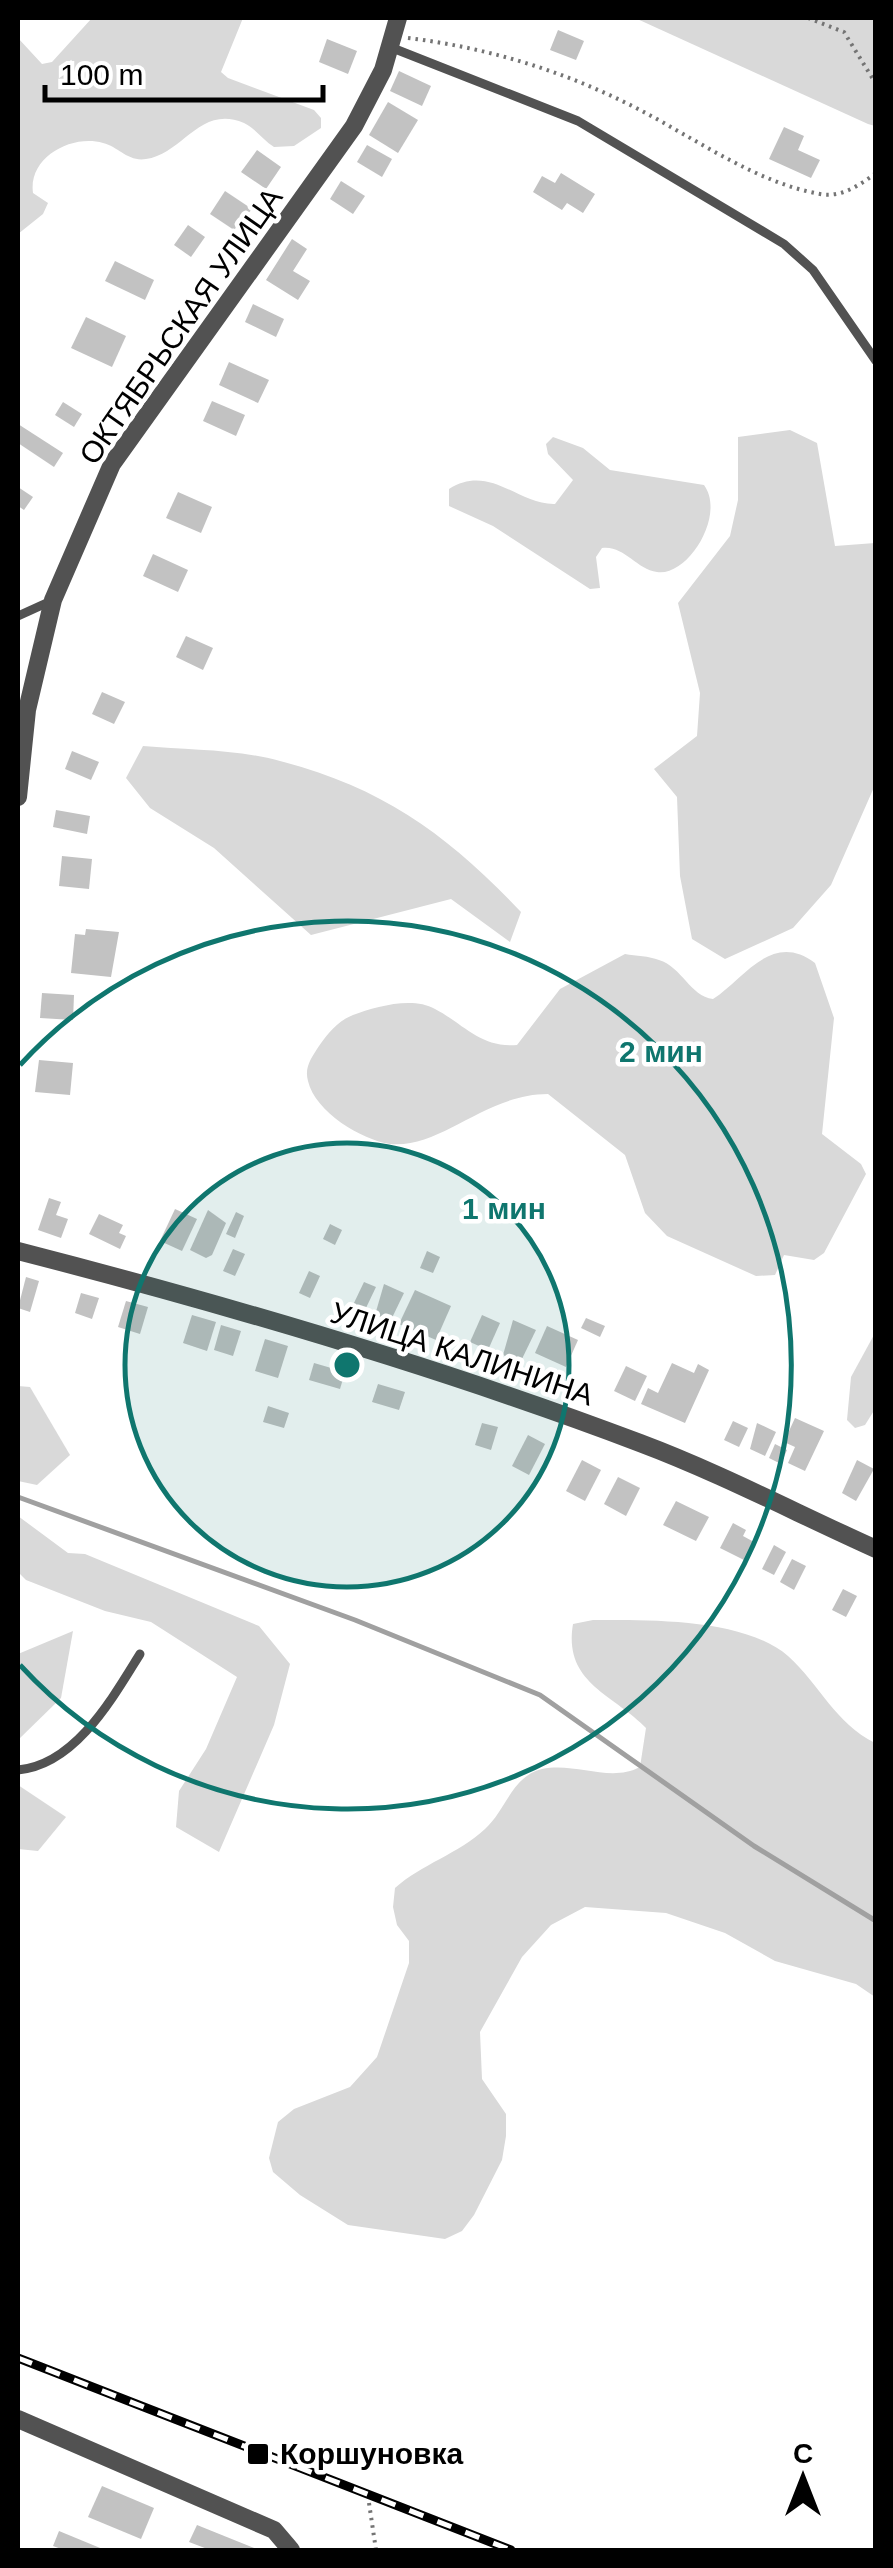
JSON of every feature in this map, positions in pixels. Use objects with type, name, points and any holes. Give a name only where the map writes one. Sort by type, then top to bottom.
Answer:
[{"type":"street","name":"ОКТЯБРЬСКАЯ УЛИЦА","points":[[18,797],[27,710],[53,600],[112,464],[354,126],[398,18]]},
{"type":"street","name":"УЛИЦА КАЛИНИНА","points":[[18,1251],[173,1291],[338,1341],[643,1444],[876,1549]]},
{"type":"street","points":[[18,2419],[274,2530],[290,2550]]},
{"type":"lane","points":[[391,42],[578,121],[784,244],[813,270],[876,361]]},
{"type":"lane","points":[[18,616],[53,600]]},
{"type":"lane","points":[[18,1770],[38,1768],[100,1719],[140,1654]]},
{"type":"path","points":[[808,18],[844,32],[876,84]]},
{"type":"path","points":[[391,42],[494,52],[535,64],[636,108],[746,167],[818,194],[832,195],[859,186],[876,173]]},
{"type":"path","points":[[369,2503],[376,2550]]},
{"type":"shaded area","points":[[92,18],[243,18],[221,72],[314,110],[321,118],[321,128],[294,146],[274,147],[244,123],[215,120],[171,149],[146,159],[134,158],[103,143],[66,145],[54,151],[37,169],[33,193],[48,203],[43,214],[18,234],[18,38],[42,64],[52,62]]},
{"type":"shaded area","points":[[635,18],[875,18],[875,126],[868,124]]},
{"type":"shaded area","points":[[790,430],[817,443],[835,546],[875,543],[875,785],[831,885],[793,928],[725,959],[692,939],[680,876],[677,797],[654,769],[697,736],[700,693],[678,603],[730,536],[738,500],[738,437]]},
{"type":"shaded area","points":[[553,437],[583,448],[610,470],[704,485],[710,498],[710,512],[707,527],[691,555],[669,571],[657,572],[617,550],[602,548],[596,557],[600,588],[590,589],[493,526],[449,506],[449,489],[478,481],[555,504],[573,480],[548,454],[546,444]]},
{"type":"shaded area","points":[[143,746],[264,757],[317,772],[383,800],[440,838],[521,912],[510,942],[451,899],[311,935],[214,848],[150,808],[126,778]]},
{"type":"shaded area","points":[[625,954],[667,964],[698,993],[713,999],[772,955],[800,954],[815,963],[834,1018],[822,1134],[861,1164],[866,1174],[824,1253],[814,1260],[784,1255],[775,1275],[756,1276],[667,1236],[645,1213],[625,1155],[548,1094],[504,1103],[427,1138],[390,1144],[366,1137],[341,1123],[312,1092],[307,1076],[311,1058],[334,1028],[353,1015],[383,1006],[416,1003],[435,1009],[482,1039],[517,1045],[560,989]]},
{"type":"shaded area","points":[[875,1333],[875,1409],[865,1425],[855,1428],[847,1420],[851,1377]]},
{"type":"shaded area","points":[[18,1386],[30,1387],[70,1455],[37,1485],[18,1481]]},
{"type":"shaded area","points":[[18,1516],[68,1553],[85,1554],[259,1626],[290,1664],[274,1725],[219,1852],[176,1827],[179,1791],[206,1749],[237,1677],[151,1622],[105,1611],[26,1580],[18,1572]]},
{"type":"shaded area","points":[[593,1620],[695,1624],[747,1634],[788,1656],[849,1725],[875,1743],[875,1997],[856,1984],[775,1961],[725,1933],[666,1913],[585,1907],[551,1925],[522,1957],[480,2032],[482,2079],[506,2114],[506,2136],[502,2160],[474,2215],[462,2231],[445,2239],[348,2225],[300,2195],[273,2172],[269,2158],[278,2122],[294,2109],[350,2087],[377,2057],[409,1963],[409,1941],[397,1925],[393,1907],[395,1888],[485,1829],[516,1786],[532,1773],[567,1768],[617,1773],[640,1767],[646,1728],[593,1685],[576,1660],[573,1624]]},
{"type":"shaded area","points":[[73,1631],[61,1698],[18,1740],[18,1654]]},
{"type":"shaded area","points":[[18,1785],[66,1817],[38,1851],[18,1849]]},
{"type":"building","points":[[558,30],[584,41],[576,60],[550,50]]},
{"type":"building","points":[[327,39],[357,51],[348,74],[319,62]]},
{"type":"building","points":[[399,71],[431,86],[422,106],[390,91]]},
{"type":"building","points":[[388,102],[418,120],[398,153],[369,135]]},
{"type":"building","points":[[784,127],[804,136],[798,150],[820,160],[811,178],[769,159]]},
{"type":"building","points":[[367,145],[392,159],[382,177],[357,162]]},
{"type":"building","points":[[257,150],[281,167],[266,189],[241,172]]},
{"type":"building","points":[[561,173],[595,194],[583,213],[567,203],[562,210],[533,192],[542,176],[555,183]]},
{"type":"building","points":[[341,181],[365,196],[353,214],[330,199]]},
{"type":"building","points":[[225,191],[252,209],[234,230],[210,214]]},
{"type":"building","points":[[188,225],[205,237],[191,257],[174,245]]},
{"type":"building","points":[[292,239],[307,249],[293,271],[310,281],[298,300],[266,280]]},
{"type":"building","points":[[115,261],[154,280],[145,300],[105,281]]},
{"type":"building","points":[[253,304],[284,319],[276,337],[245,322]]},
{"type":"building","points":[[86,317],[126,336],[112,367],[71,348]]},
{"type":"building","points":[[229,362],[269,380],[258,403],[219,385]]},
{"type":"building","points":[[212,401],[245,415],[236,436],[203,421]]},
{"type":"building","points":[[63,402],[82,414],[74,427],[55,415]]},
{"type":"building","points":[[18,424],[63,453],[54,467],[18,443]]},
{"type":"building","points":[[18,487],[33,497],[24,510],[18,506]]},
{"type":"building","points":[[178,492],[212,507],[201,533],[166,518]]},
{"type":"building","points":[[153,554],[188,570],[178,592],[143,576]]},
{"type":"building","points":[[186,636],[213,648],[203,670],[176,657]]},
{"type":"building","points":[[102,692],[125,702],[114,724],[92,714]]},
{"type":"building","points":[[72,751],[99,762],[91,780],[65,769]]},
{"type":"building","points":[[56,810],[90,816],[87,834],[53,827]]},
{"type":"building","points":[[62,856],[92,859],[89,889],[59,886]]},
{"type":"building","points":[[86,929],[119,932],[111,977],[71,973],[75,934],[85,935]]},
{"type":"building","points":[[42,993],[74,995],[73,1020],[40,1018]]},
{"type":"building","points":[[39,1060],[73,1063],[70,1095],[35,1092]]},
{"type":"building","points":[[49,1198],[61,1202],[56,1215],[68,1219],[61,1238],[38,1230]]},
{"type":"building","points":[[175,1209],[197,1219],[182,1251],[160,1241]]},
{"type":"building","points":[[208,1210],[226,1223],[212,1255],[206,1258],[190,1250]]},
{"type":"building","points":[[236,1212],[244,1216],[235,1238],[226,1234]]},
{"type":"building","points":[[99,1214],[123,1225],[119,1233],[126,1236],[120,1249],[89,1234]]},
{"type":"building","points":[[330,1224],[342,1230],[335,1245],[323,1239]]},
{"type":"building","points":[[233,1249],[245,1254],[235,1276],[223,1271]]},
{"type":"building","points":[[427,1251],[440,1257],[433,1273],[420,1268]]},
{"type":"building","points":[[309,1271],[320,1276],[310,1298],[299,1293]]},
{"type":"building","points":[[26,1277],[39,1281],[30,1312],[18,1308]]},
{"type":"building","points":[[364,1282],[376,1287],[365,1310],[353,1305]]},
{"type":"building","points":[[384,1284],[404,1293],[390,1322],[375,1315]]},
{"type":"building","points":[[415,1290],[451,1306],[436,1340],[399,1324]]},
{"type":"building","points":[[81,1293],[99,1298],[92,1319],[75,1313]]},
{"type":"building","points":[[126,1301],[148,1307],[140,1334],[118,1327]]},
{"type":"building","points":[[192,1315],[216,1322],[207,1351],[183,1343]]},
{"type":"building","points":[[482,1315],[500,1323],[488,1350],[470,1342]]},
{"type":"building","points":[[586,1318],[605,1326],[600,1337],[581,1328]]},
{"type":"building","points":[[513,1320],[536,1330],[520,1363],[503,1355]]},
{"type":"building","points":[[221,1325],[241,1331],[233,1356],[214,1350]]},
{"type":"building","points":[[547,1326],[578,1340],[566,1367],[535,1353]]},
{"type":"building","points":[[265,1339],[288,1346],[278,1378],[255,1371]]},
{"type":"building","points":[[314,1363],[345,1372],[340,1389],[309,1380]]},
{"type":"building","points":[[672,1363],[694,1373],[698,1364],[709,1370],[685,1423],[641,1404],[648,1388],[658,1393]]},
{"type":"building","points":[[626,1366],[647,1376],[635,1401],[614,1391]]},
{"type":"building","points":[[378,1384],[405,1392],[399,1410],[372,1402]]},
{"type":"building","points":[[268,1406],[289,1413],[284,1428],[263,1422]]},
{"type":"building","points":[[795,1418],[824,1431],[805,1471],[788,1463],[795,1447],[784,1442]]},
{"type":"building","points":[[733,1421],[748,1428],[739,1447],[724,1440]]},
{"type":"building","points":[[482,1423],[498,1427],[491,1450],[475,1445]]},
{"type":"building","points":[[757,1423],[776,1432],[765,1456],[750,1449]]},
{"type":"building","points":[[528,1435],[545,1444],[529,1475],[512,1466]]},
{"type":"building","points":[[775,1444],[787,1450],[781,1464],[769,1458]]},
{"type":"building","points":[[582,1460],[601,1470],[585,1501],[566,1491]]},
{"type":"building","points":[[857,1460],[874,1469],[856,1501],[842,1493]]},
{"type":"building","points":[[618,1477],[640,1488],[626,1516],[604,1504]]},
{"type":"building","points":[[676,1501],[709,1517],[696,1541],[663,1525]]},
{"type":"building","points":[[733,1523],[746,1530],[743,1536],[754,1542],[744,1560],[720,1548]]},
{"type":"building","points":[[774,1545],[786,1552],[774,1575],[762,1569]]},
{"type":"building","points":[[792,1559],[806,1566],[794,1590],[780,1582]]},
{"type":"building","points":[[843,1589],[857,1596],[846,1617],[832,1610]]},
{"type":"building","points":[[102,2486],[154,2508],[141,2539],[88,2517]]},
{"type":"building","points":[[197,2525],[259,2550],[210,2550],[189,2542]]},
{"type":"building","points":[[59,2531],[105,2550],[64,2550],[53,2546]]},
{"type":"waterway","points":[[18,1497],[355,1620],[540,1695],[754,1846],[876,1921]]},
{"type":"railway","points":[[18,2358],[511,2550]]},
{"type":"place","name":"Коршуновка","points":[[258,2454]]}]
